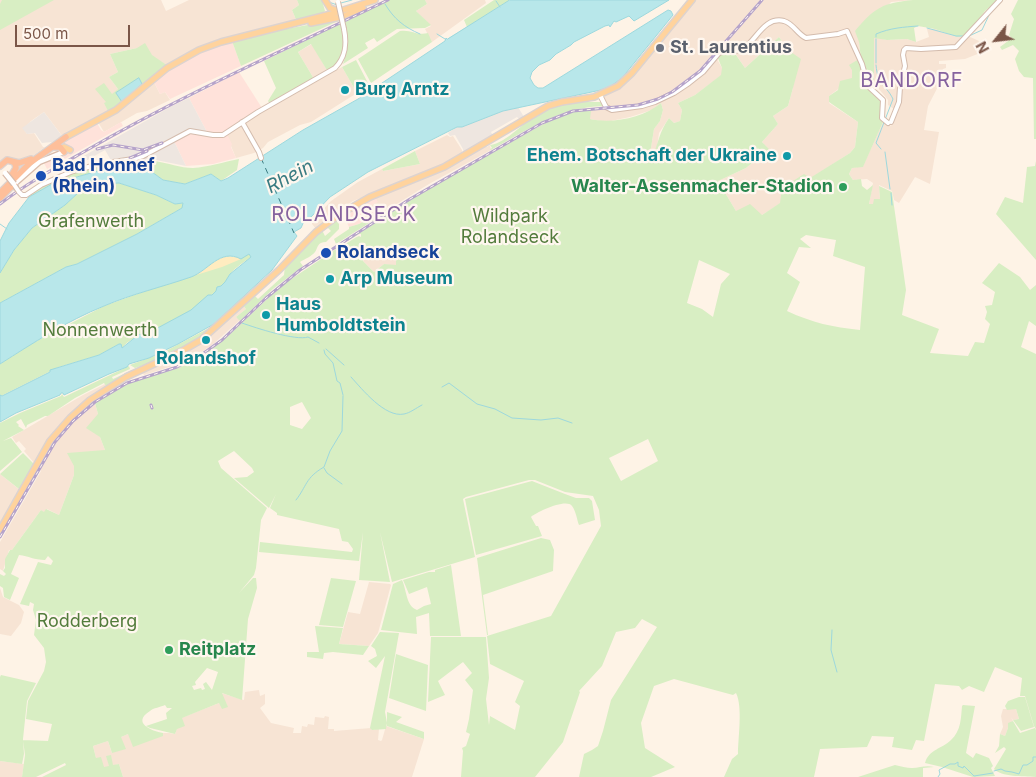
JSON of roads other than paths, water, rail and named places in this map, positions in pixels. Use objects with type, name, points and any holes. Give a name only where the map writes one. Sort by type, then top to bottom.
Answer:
[{"type":"highway","points":[[2,167],[8,160],[22,163],[37,156],[66,137]]},
{"type":"highway","points":[[0,192],[66,137]]},
{"type":"highway","points":[[28,168],[56,146],[66,150]]},
{"type":"highway","points":[[6,184],[37,156]]},
{"type":"highway","points":[[0,192],[15,171],[16,166],[10,161],[2,167]]},
{"type":"highway","points":[[0,198],[14,185]]},
{"type":"main road","points":[[324,0],[330,8],[344,11]]},
{"type":"main road","points":[[319,18],[326,11],[324,0]]},
{"type":"main road","points":[[66,137],[116,110],[167,68],[188,55],[215,44],[319,18],[375,0]]},
{"type":"main road","points":[[291,25],[341,17],[379,0]]},
{"type":"main road","points":[[0,530],[44,450],[76,412],[118,381],[197,342],[230,314],[321,228],[340,214],[370,197],[444,167],[527,118],[555,104],[600,95],[618,86],[692,0]]},
{"type":"main road","points":[[66,150],[65,140],[73,133]]},
{"type":"main road","points":[[2,167],[14,185],[28,168]]},
{"type":"street","points":[[600,95],[606,108],[612,110],[648,104],[669,96],[703,72],[719,53],[741,50],[764,27],[780,21],[791,24],[806,38],[838,34],[846,30],[862,64],[868,86],[882,99],[882,118],[889,122],[899,102],[905,66],[904,50],[906,48],[921,50],[956,47],[1000,0]]},
{"type":"street","points":[[14,185],[24,196],[36,188],[77,170],[134,159],[190,131],[221,136],[325,75],[339,63],[345,51],[346,40],[337,1]]},
{"type":"street","points":[[242,122],[261,158]]},
{"type":"water","name":"Rhein","points":[[510,0],[669,0],[634,21],[629,16],[616,22],[614,21],[610,27],[609,25],[605,26],[574,42],[550,60],[539,65],[532,72],[530,78],[538,88],[543,88],[668,10],[673,15],[622,78],[611,86],[601,90],[503,111],[462,127],[457,127],[368,172],[330,197],[311,217],[305,219],[301,228],[294,232],[297,236],[272,270],[214,324],[149,358],[129,364],[127,367],[64,395],[61,393],[0,422],[0,395],[2,396],[50,372],[50,370],[99,355],[119,344],[121,344],[122,348],[138,335],[152,331],[191,310],[208,295],[212,295],[230,274],[251,257],[249,254],[241,259],[234,256],[220,258],[191,277],[104,306],[64,325],[0,364],[0,303],[66,267],[77,264],[137,234],[182,208],[183,203],[175,204],[156,195],[119,183],[103,184],[78,193],[65,205],[32,228],[14,250],[0,273],[0,241],[9,223],[29,197],[52,184],[112,167],[129,166],[152,172],[163,180],[185,184],[211,174],[221,181],[303,130],[358,99],[445,41],[446,38]]},
{"type":"water","points":[[139,78],[142,84],[122,102],[116,93]]},
{"type":"waterway","points":[[341,3],[352,0]]},
{"type":"waterway","points":[[1000,3],[1003,0]]},
{"type":"waterway","points":[[496,1],[500,7]]},
{"type":"waterway","points":[[329,2],[337,5]]},
{"type":"waterway","points":[[385,4],[400,22],[420,34]]},
{"type":"waterway","points":[[969,36],[982,30],[990,13]]},
{"type":"waterway","points":[[876,37],[876,34],[886,30],[918,26]]},
{"type":"waterway","points":[[927,28],[956,36],[965,36]]},
{"type":"waterway","points":[[437,34],[445,39]]},
{"type":"waterway","points":[[876,39],[876,63]]},
{"type":"waterway","points":[[876,65],[878,77],[893,99],[876,143],[881,149]]},
{"type":"waterway","points":[[885,152],[890,189]]},
{"type":"waterway","points":[[891,193],[892,205]]},
{"type":"waterway","points":[[0,224],[7,229]]},
{"type":"waterway","points":[[242,323],[286,336],[308,337],[319,343]]},
{"type":"waterway","points":[[326,349],[344,365]]},
{"type":"waterway","points":[[324,350],[333,363],[337,381],[340,383],[343,395]]},
{"type":"waterway","points":[[351,377],[374,401],[389,412],[404,414],[422,405]]},
{"type":"waterway","points":[[442,387],[449,383],[477,404],[495,409],[512,418],[541,420],[558,418],[572,423]]},
{"type":"waterway","points":[[296,500],[310,479],[324,467],[330,451],[342,431],[343,396]]},
{"type":"waterway","points":[[324,468],[327,473],[342,484]]},
{"type":"waterway","points":[[832,630],[831,650],[837,672]]},
{"type":"waterway","points":[[994,771],[1001,769],[1019,774],[1023,765],[1027,765],[1033,761],[1033,757],[1036,757]]},
{"type":"waterway","points":[[938,777],[940,774],[939,770],[958,762],[958,766],[963,768],[964,766],[974,776],[993,773]]},
{"type":"railway","points":[[0,204],[53,169],[124,129],[236,72],[388,0]]},
{"type":"railway","points":[[0,537],[55,442],[73,421],[95,402],[127,383],[177,367],[201,355],[222,340],[266,298],[300,270],[410,199],[542,123],[573,111],[638,105],[658,99],[672,92],[700,71],[762,0]]},
{"type":"railway","points":[[97,149],[113,145],[143,150],[162,143]]},
{"type":"railway","points":[[130,158],[147,151]]},
{"type":"place","name":"St. Laurentius","points":[[660,48]]},
{"type":"place","name":"Burg Arntz","points":[[345,90]]},
{"type":"place","name":"Ehem. Botschaft der Ukraine","points":[[787,156]]},
{"type":"place","name":"Bad Honnef (Rhein)","points":[[41,176]]},
{"type":"place","name":"Walter-Assenmacher-Stadion","points":[[843,187]]},
{"type":"place","name":"Rolandseck","points":[[326,253]]},
{"type":"place","name":"Arp Museum","points":[[330,279]]},
{"type":"place","name":"Haus Humboldtstein","points":[[266,315]]},
{"type":"place","name":"Rolandshof","points":[[206,340]]},
{"type":"place","name":"Reitplatz","points":[[169,650]]},
{"type":"district","name":"BANDORF","points":[[912,81]]},
{"type":"district","name":"ROLANDSECK","points":[[344,215]]},
{"type":"park label","name":"Grafenwerth","points":[[91,222]]},
{"type":"park label","name":"Wildpark Rolandseck","points":[[510,227]]},
{"type":"park label","name":"Nonnenwerth","points":[[100,331]]},
{"type":"park label","name":"Rodderberg","points":[[87,622]]}]
